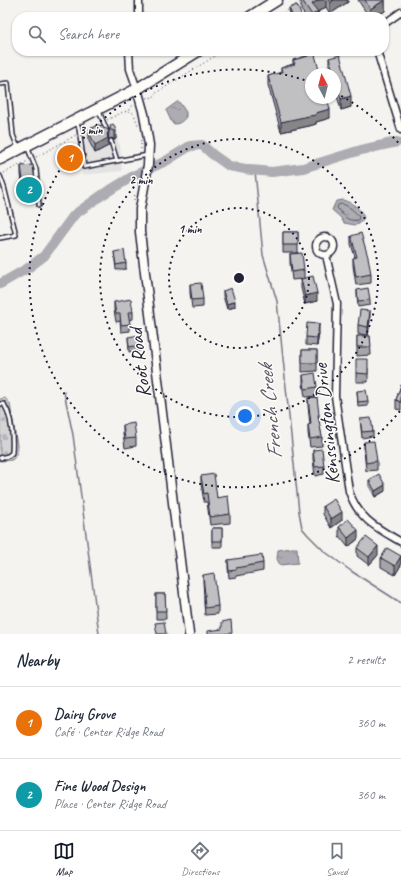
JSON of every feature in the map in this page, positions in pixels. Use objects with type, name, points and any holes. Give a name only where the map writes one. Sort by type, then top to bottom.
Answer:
[{"type":"main road","points":[[258,12],[277,0]]},
{"type":"main road","points":[[0,159],[137,89],[190,56]]},
{"type":"street","points":[[139,0],[139,12]]},
{"type":"street","points":[[389,20],[401,12]]},
{"type":"street","points":[[129,56],[130,68],[137,89]]},
{"type":"street","points":[[380,56],[401,130]]},
{"type":"street","name":"Root Road","points":[[137,89],[145,119],[145,156],[148,165],[141,204],[140,232],[189,634]]},
{"type":"street","name":"Kenssington Drive","points":[[326,256],[336,298],[335,396],[349,491],[356,507],[363,516],[376,528],[401,542]]},
{"type":"lane","points":[[0,84],[8,83],[13,135],[32,159],[36,169],[38,205]]},
{"type":"lane","points":[[98,110],[108,135]]},
{"type":"lane","points":[[76,121],[80,133],[84,167],[145,156]]},
{"type":"lane","points":[[111,141],[117,161]]},
{"type":"lane","points":[[0,175],[16,235],[0,238]]},
{"type":"lane","points":[[0,404],[4,404],[8,410],[12,453],[8,456],[0,458]]},
{"type":"path","points":[[285,12],[303,0]]},
{"type":"path","points":[[149,97],[153,98],[156,93],[215,56]]},
{"type":"path","points":[[0,175],[80,133],[129,110],[131,107]]},
{"type":"path","points":[[129,110],[134,114],[139,129]]},
{"type":"path","points":[[140,135],[145,156]]},
{"type":"shaded area","points":[[108,124],[120,145],[122,171],[82,175],[77,139]]},
{"type":"green space","points":[[5,398],[10,404],[17,445],[17,455],[12,460],[0,461],[0,399]]},
{"type":"water","points":[[179,102],[186,112],[186,117],[180,123],[174,124],[172,123],[166,110]]},
{"type":"water","points":[[343,200],[353,204],[363,214],[364,218],[359,224],[355,225],[344,223],[332,210],[336,201]]},
{"type":"water","points":[[297,548],[298,563],[280,565],[277,559],[278,550]]},
{"type":"building","points":[[302,0],[319,0],[312,4],[318,12],[310,12]]},
{"type":"building","points":[[365,0],[385,0],[370,9]]},
{"type":"building","points":[[297,5],[300,12],[291,12],[289,8]]},
{"type":"building","points":[[308,56],[315,56],[318,68],[305,68],[305,104],[329,104],[330,109],[316,113],[316,115],[281,122],[268,76],[282,72],[281,68],[295,64],[293,60]]},
{"type":"building","points":[[340,56],[351,96],[341,99],[341,68],[332,68],[329,58]]},
{"type":"building","points":[[113,124],[116,130],[109,130],[107,135],[108,138],[95,145],[89,132],[91,131],[90,129],[102,125],[104,129],[105,128],[108,130]]},
{"type":"building","points":[[73,146],[74,157],[67,158],[65,147]]},
{"type":"building","points":[[33,165],[36,191],[25,193],[21,166]]},
{"type":"building","points":[[283,232],[298,232],[298,245],[283,245]]},
{"type":"building","points":[[361,233],[371,274],[356,277],[353,258],[357,257],[351,236]]},
{"type":"building","points":[[124,250],[126,263],[116,265],[114,252]]},
{"type":"building","points":[[302,253],[304,270],[292,272],[290,254]]},
{"type":"building","points":[[313,276],[317,293],[305,296],[301,279]]},
{"type":"building","points":[[201,283],[203,299],[192,300],[190,284]]},
{"type":"building","points":[[231,288],[235,301],[227,304],[223,291]]},
{"type":"building","points":[[368,288],[370,300],[358,301],[357,290]]},
{"type":"building","points":[[131,299],[133,312],[128,312],[130,324],[121,325],[120,314],[116,314],[114,302]]},
{"type":"building","points":[[360,310],[370,311],[368,327],[358,325]]},
{"type":"building","points":[[307,323],[319,324],[317,338],[306,337]]},
{"type":"building","points":[[139,335],[140,345],[129,347],[128,337]]},
{"type":"building","points":[[357,336],[370,336],[371,347],[357,347]]},
{"type":"building","points":[[302,350],[317,350],[317,363],[302,363]]},
{"type":"building","points":[[356,359],[368,359],[368,374],[356,373]]},
{"type":"building","points":[[315,373],[317,387],[305,389],[303,375]]},
{"type":"building","points":[[401,385],[401,402],[396,400]]},
{"type":"building","points":[[366,390],[368,401],[358,402],[357,391]]},
{"type":"building","points":[[317,397],[318,415],[322,437],[310,439],[308,425],[311,424],[308,398]]},
{"type":"building","points":[[371,418],[373,431],[362,432],[360,419]]},
{"type":"building","points":[[134,423],[136,438],[125,439],[123,425]]},
{"type":"building","points":[[374,441],[377,461],[366,463],[364,442]]},
{"type":"building","points":[[322,449],[324,466],[315,467],[313,450]]},
{"type":"building","points":[[214,474],[217,498],[228,496],[230,514],[210,517],[207,493],[204,494],[201,476]]},
{"type":"building","points":[[379,474],[385,485],[375,491],[369,480]]},
{"type":"building","points":[[334,499],[342,512],[331,519],[323,506]]},
{"type":"building","points":[[348,519],[358,530],[348,538],[339,527]]},
{"type":"building","points":[[212,528],[222,528],[222,541],[212,541]]},
{"type":"building","points":[[366,537],[378,546],[369,557],[357,548]]},
{"type":"building","points":[[387,548],[401,556],[395,566],[381,558]]},
{"type":"building","points":[[262,555],[263,563],[236,568],[236,570],[229,571],[228,560]]},
{"type":"building","points":[[214,573],[218,606],[205,608],[203,575]]},
{"type":"building","points":[[156,594],[165,594],[166,611],[156,611]]},
{"type":"building","points":[[231,620],[232,633],[208,634],[208,631],[222,629],[222,622]]},
{"type":"building","points":[[164,622],[166,634],[157,634],[155,623]]},
{"type":"waterway","name":"French Creek","points":[[0,284],[28,268],[44,256],[74,215],[102,195],[135,175],[166,161],[190,146],[202,145],[229,166],[272,172],[303,168],[361,150],[397,142]]},
{"type":"waterway","name":"French Creek","points":[[255,171],[263,255],[277,301],[299,512],[302,528],[324,551],[351,571],[401,603]]},
{"type":"waterway","points":[[64,392],[73,435],[99,634]]},
{"type":"place","name":"Dairy Grove","points":[[70,158]]},
{"type":"place","name":"Fine Wood Design","points":[[29,190]]}]
